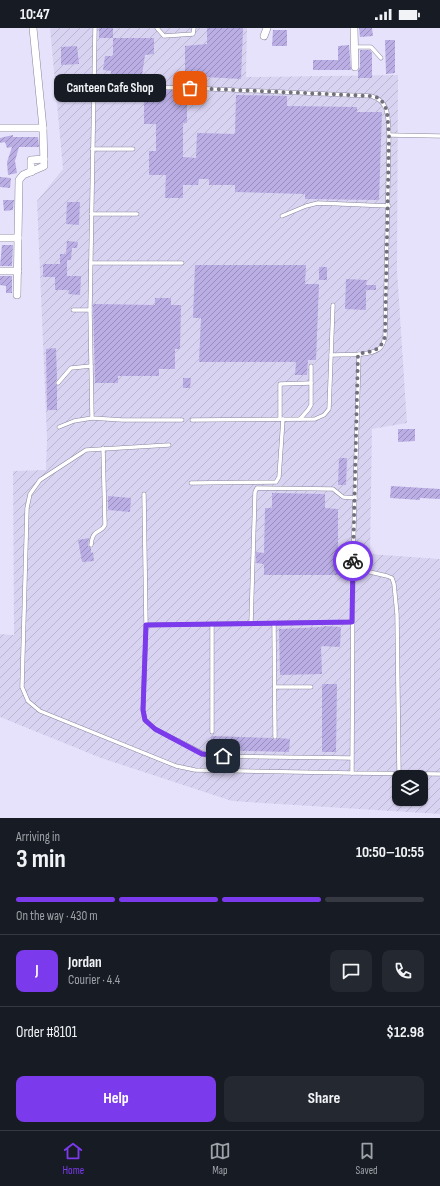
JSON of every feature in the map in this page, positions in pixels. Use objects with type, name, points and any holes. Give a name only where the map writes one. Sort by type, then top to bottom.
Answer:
[{"type":"street","points":[[17,294],[19,180],[23,175],[42,168],[44,159],[43,128],[33,28]]},
{"type":"street","points":[[264,36],[267,28]]},
{"type":"street","points":[[354,28],[355,67]]},
{"type":"street","points":[[0,128],[43,128]]},
{"type":"street","points":[[31,172],[31,160],[44,159]]},
{"type":"street","points":[[0,238],[18,238]]},
{"type":"street","points":[[0,271],[18,271]]},
{"type":"lane","points":[[92,418],[90,310],[95,28]]},
{"type":"lane","points":[[157,28],[164,36],[190,35],[194,32],[194,28]]},
{"type":"lane","points":[[354,47],[372,48],[381,58]]},
{"type":"lane","points":[[94,86],[184,88]]},
{"type":"lane","points":[[190,88],[371,96],[379,98],[384,104],[387,111],[389,135],[389,206],[385,337],[382,346],[379,349],[358,354],[331,354]]},
{"type":"lane","points":[[389,135],[440,136]]},
{"type":"lane","points":[[92,149],[133,149]]},
{"type":"lane","points":[[282,216],[306,206],[318,203],[389,206]]},
{"type":"lane","points":[[91,214],[137,214]]},
{"type":"lane","points":[[91,263],[182,263]]},
{"type":"lane","points":[[192,420],[315,419],[324,415],[329,409],[333,305]]},
{"type":"lane","points":[[73,310],[90,310]]},
{"type":"lane","points":[[352,773],[352,622],[358,354]]},
{"type":"lane","points":[[58,383],[71,368],[91,366]]},
{"type":"lane","points":[[300,419],[308,410],[310,405],[311,366]]},
{"type":"lane","points":[[191,483],[276,482],[280,478],[282,419],[280,384],[311,383]]},
{"type":"lane","points":[[59,427],[74,421],[92,418],[122,420],[182,420]]},
{"type":"lane","points":[[169,445],[93,449],[80,454],[40,480],[30,494],[27,508],[22,687],[28,701],[40,711],[176,766],[195,770],[392,773]]},
{"type":"lane","points":[[91,545],[94,532],[104,528],[103,448]]},
{"type":"lane","points":[[251,624],[255,492],[257,488],[333,489],[343,498],[354,498]]},
{"type":"lane","points":[[144,494],[146,625],[143,710],[145,720],[155,729],[208,756],[351,758]]},
{"type":"lane","points":[[353,568],[387,576],[392,578],[394,584],[397,614],[399,770]]},
{"type":"lane","points":[[146,625],[352,622]]},
{"type":"lane","points":[[274,623],[275,737]]},
{"type":"lane","points":[[212,624],[212,732]]},
{"type":"lane","points":[[275,687],[311,687]]},
{"type":"lane","points":[[428,774],[440,774]]},
{"type":"shaded area","points":[[50,28],[247,28],[246,77],[398,75],[397,270],[407,423],[372,429],[370,554],[440,559],[440,814],[232,801],[101,758],[0,717],[0,634],[14,635],[13,471],[46,470],[47,438],[37,201],[63,169]]},
{"type":"building","points":[[99,28],[113,28],[113,38],[99,38]]},
{"type":"building","points":[[207,28],[243,28],[241,79],[205,77],[206,75],[185,75],[185,46],[207,44]]},
{"type":"building","points":[[359,28],[372,28],[373,36],[360,37]]},
{"type":"building","points":[[273,30],[287,30],[287,46],[272,46]]},
{"type":"building","points":[[113,38],[154,38],[154,54],[145,55],[141,82],[110,82],[111,71],[103,70],[105,56],[113,56]]},
{"type":"building","points":[[385,40],[395,40],[395,73],[386,74]]},
{"type":"building","points":[[349,45],[351,70],[313,70],[313,60],[338,60],[338,46]]},
{"type":"building","points":[[77,46],[79,64],[61,65],[61,47]]},
{"type":"building","points":[[360,50],[370,50],[372,53],[372,78],[358,78],[358,71],[360,67]]},
{"type":"building","points":[[144,90],[187,90],[187,123],[183,123],[183,157],[196,158],[197,133],[235,134],[236,95],[287,96],[287,106],[357,107],[357,112],[382,112],[379,200],[305,199],[305,194],[235,192],[235,185],[209,185],[209,179],[199,179],[198,185],[183,185],[183,198],[165,198],[166,175],[149,175],[149,151],[156,151],[156,124],[144,124]]},
{"type":"building","points":[[13,135],[13,137],[38,137],[39,147],[19,147],[15,161],[17,173],[8,175],[7,162],[12,147],[7,148],[5,142],[0,143],[0,138]]},
{"type":"building","points":[[0,177],[11,178],[10,188],[0,187]]},
{"type":"building","points":[[3,200],[14,200],[13,210],[4,211]]},
{"type":"building","points":[[67,202],[80,202],[79,225],[66,224]]},
{"type":"building","points":[[67,241],[78,242],[77,248],[72,248],[71,260],[67,260],[67,276],[81,276],[80,295],[68,294],[69,290],[55,290],[55,277],[43,277],[43,264],[60,264],[60,254],[66,254]]},
{"type":"building","points":[[2,245],[13,245],[12,266],[0,266]]},
{"type":"building","points":[[195,265],[306,265],[305,284],[319,284],[316,360],[308,360],[307,375],[295,375],[296,362],[199,362],[201,318],[193,318]]},
{"type":"building","points":[[319,267],[327,267],[327,280],[319,280]]},
{"type":"building","points":[[0,276],[12,276],[12,293],[6,293],[6,286],[0,285]]},
{"type":"building","points":[[346,279],[367,280],[366,285],[376,285],[376,290],[366,290],[366,310],[345,309]]},
{"type":"building","points":[[155,298],[171,298],[171,305],[181,305],[180,349],[175,349],[175,369],[159,369],[159,376],[118,376],[118,383],[95,383],[93,304],[155,305]]},
{"type":"building","points":[[56,348],[57,379],[55,383],[57,386],[57,410],[47,410],[46,349]]},
{"type":"building","points":[[183,378],[191,378],[190,388],[183,388]]},
{"type":"building","points":[[398,429],[415,429],[415,441],[398,442]]},
{"type":"building","points":[[339,458],[347,458],[346,485],[338,485]]},
{"type":"building","points":[[391,486],[440,489],[440,499],[420,498],[420,500],[390,498]]},
{"type":"building","points":[[272,493],[325,494],[325,508],[338,509],[338,575],[264,575],[264,564],[256,563],[256,552],[264,553],[265,508],[272,508]]},
{"type":"building","points":[[108,496],[131,498],[130,512],[108,510]]},
{"type":"building","points":[[89,538],[88,546],[91,548],[91,553],[93,552],[94,561],[82,562],[78,540]]},
{"type":"building","points":[[324,626],[341,627],[340,647],[321,646],[322,674],[280,675],[279,629]]},
{"type":"building","points":[[322,684],[337,684],[336,752],[322,752]]},
{"type":"building","points":[[211,736],[272,738],[275,740],[278,738],[290,739],[289,752],[210,750]]},
{"type":"way so far","points":[[190,88],[371,96],[379,98],[387,111],[389,135],[389,206],[385,337],[382,346],[379,349],[358,354],[353,561]]},
{"type":"place","name":"Canteen Cafe Shop","points":[[190,88]]},
{"type":"route","points":[[223,756],[208,756],[202,754],[155,729],[145,720],[143,710],[146,625],[352,622],[353,561]]}]
